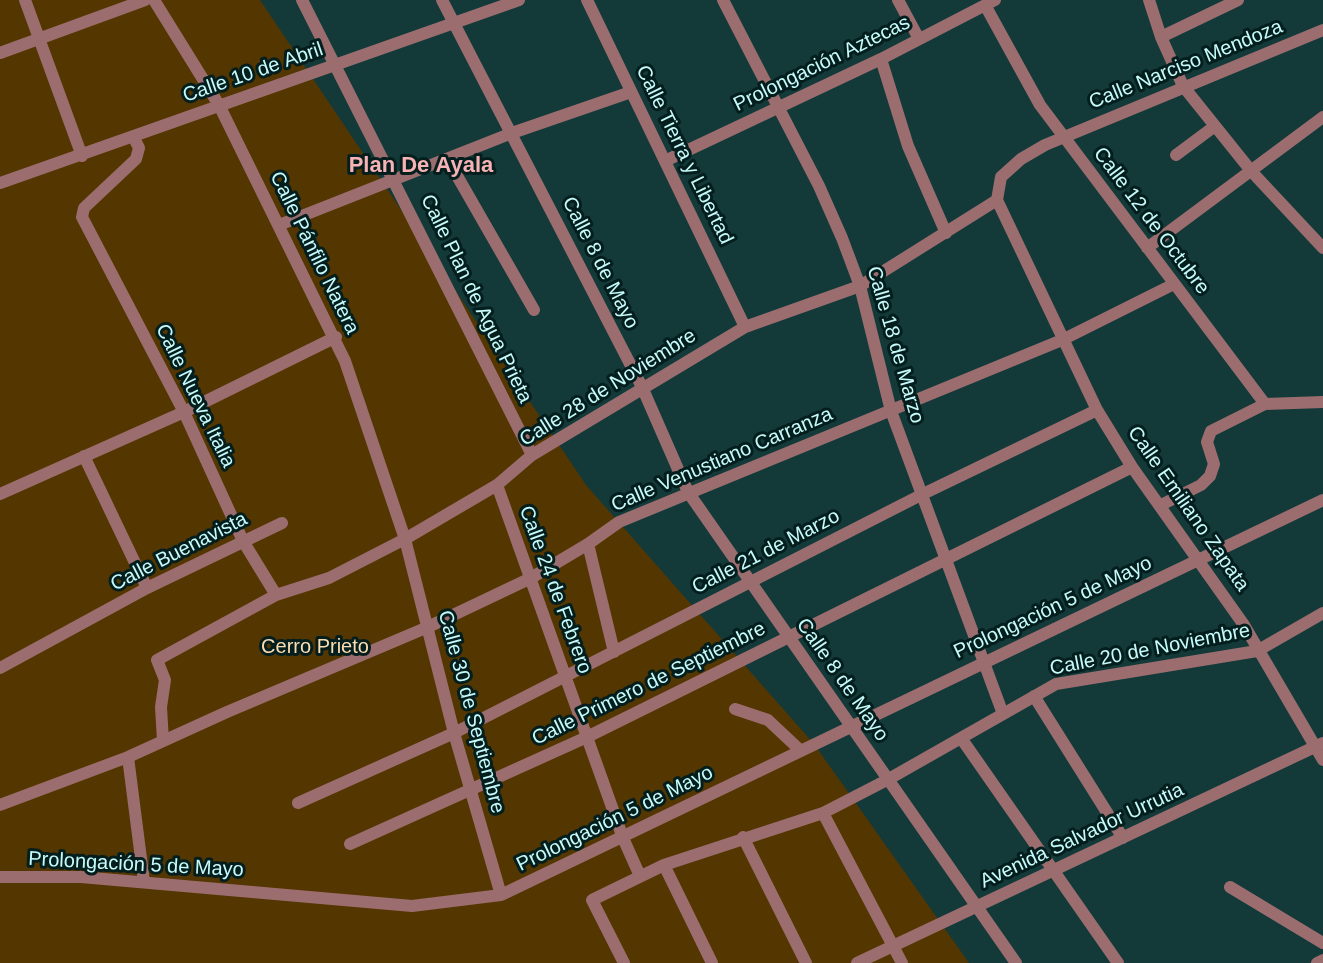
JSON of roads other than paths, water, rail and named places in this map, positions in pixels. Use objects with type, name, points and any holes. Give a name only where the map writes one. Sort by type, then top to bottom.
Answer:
[{"type":"street","points":[[25,0],[82,156]]},
{"type":"street","points":[[0,53],[145,0]]},
{"type":"street","name":"Calle Pánfilo Natera","points":[[154,0],[219,105],[336,337],[405,539]]},
{"type":"street","name":"Calle Plan de Agua Prieta","points":[[302,0],[396,181],[532,455]]},
{"type":"street","name":"Calle 8 de Mayo","points":[[442,0],[642,387],[688,492],[1016,963]]},
{"type":"street","name":"Calle 10 de Abril","points":[[0,183],[82,156],[219,105],[519,0]]},
{"type":"street","name":"Calle Tierra y Libertad","points":[[587,0],[745,327]]},
{"type":"street","name":"Calle 18 de Marzo","points":[[723,0],[819,186],[842,238],[860,286],[891,411],[923,494],[982,663],[1003,714]]},
{"type":"street","points":[[898,0],[919,39]]},
{"type":"street","points":[[1149,0],[1161,37],[1183,86],[1252,172],[1323,248]]},
{"type":"street","points":[[1161,37],[1238,0]]},
{"type":"street","name":"Prolongación Aztecas","points":[[665,161],[881,59],[990,3]]},
{"type":"street","name":"Calle 12 de Octubre","points":[[990,3],[1040,105],[1264,404]]},
{"type":"street","name":"Calle Narciso Mendoza","points":[[1064,137],[1323,30]]},
{"type":"street","points":[[881,59],[908,146],[946,233]]},
{"type":"street","points":[[279,225],[396,181],[512,133],[631,92]]},
{"type":"street","points":[[1146,248],[1252,172],[1323,117]]},
{"type":"street","points":[[1176,155],[1215,126]]},
{"type":"street","name":"Calle Nueva Italia","points":[[134,136],[139,148],[136,159],[84,208],[82,213],[184,412],[243,541],[261,575],[276,595]]},
{"type":"street","points":[[997,200],[1001,177],[1021,159],[1064,137]]},
{"type":"street","points":[[448,160],[534,310]]},
{"type":"street","name":"Calle 28 de Noviembre","points":[[163,741],[161,707],[165,680],[157,660],[276,595],[329,579],[405,539],[497,485],[532,455],[745,327],[860,286],[997,200]]},
{"type":"street","name":"Calle Emiliano Zapata","points":[[997,200],[1097,410],[1132,467],[1245,625],[1257,651],[1319,745],[1323,760]]},
{"type":"street","name":"Calle Venustiano Carranza","points":[[0,806],[128,757],[428,627],[531,578],[588,544],[619,522],[1062,339],[1174,284]]},
{"type":"street","points":[[0,494],[184,412],[336,337]]},
{"type":"street","points":[[1161,505],[1201,485],[1210,476],[1214,464],[1207,442],[1211,431],[1264,404],[1323,402]]},
{"type":"street","name":"Calle 21 de Marzo","points":[[298,803],[454,733],[923,494],[1097,410]]},
{"type":"street","points":[[84,456],[147,588]]},
{"type":"street","name":"Calle Primero de Septiembre","points":[[350,844],[472,791],[587,737],[1132,467]]},
{"type":"street","name":"Calle 24 de Febrero","points":[[497,485],[623,838],[640,876]]},
{"type":"street","name":"Prolongación 5 de Mayo","points":[[0,877],[81,877],[412,906],[501,895],[1323,500]]},
{"type":"street","name":"Calle Buenavista","points":[[0,668],[147,588],[282,523]]},
{"type":"street","name":"Calle 30 de Septiembre","points":[[405,539],[454,733],[501,895]]},
{"type":"street","points":[[588,544],[614,652]]},
{"type":"street","name":"Calle 20 de Noviembre","points":[[624,963],[592,900],[664,865],[743,837],[823,813],[887,780],[1056,684],[1257,651],[1323,613]]},
{"type":"street","points":[[1034,696],[1123,838]]},
{"type":"street","points":[[735,709],[768,720],[801,751]]},
{"type":"street","points":[[961,738],[1118,963]]},
{"type":"street","name":"Avenida Salvador Urrutia","points":[[857,963],[1319,745]]},
{"type":"street","points":[[128,757],[144,882]]},
{"type":"street","points":[[823,813],[902,963]]},
{"type":"street","points":[[743,837],[806,963]]},
{"type":"street","points":[[664,865],[712,963]]},
{"type":"street","points":[[1230,887],[1323,943]]},
{"type":"street","points":[[1317,963],[1323,960]]},
{"type":"district","name":"Plan De Ayala","points":[[421,166]]},
{"type":"park label","name":"Cerro Prieto","points":[[315,647]]}]
